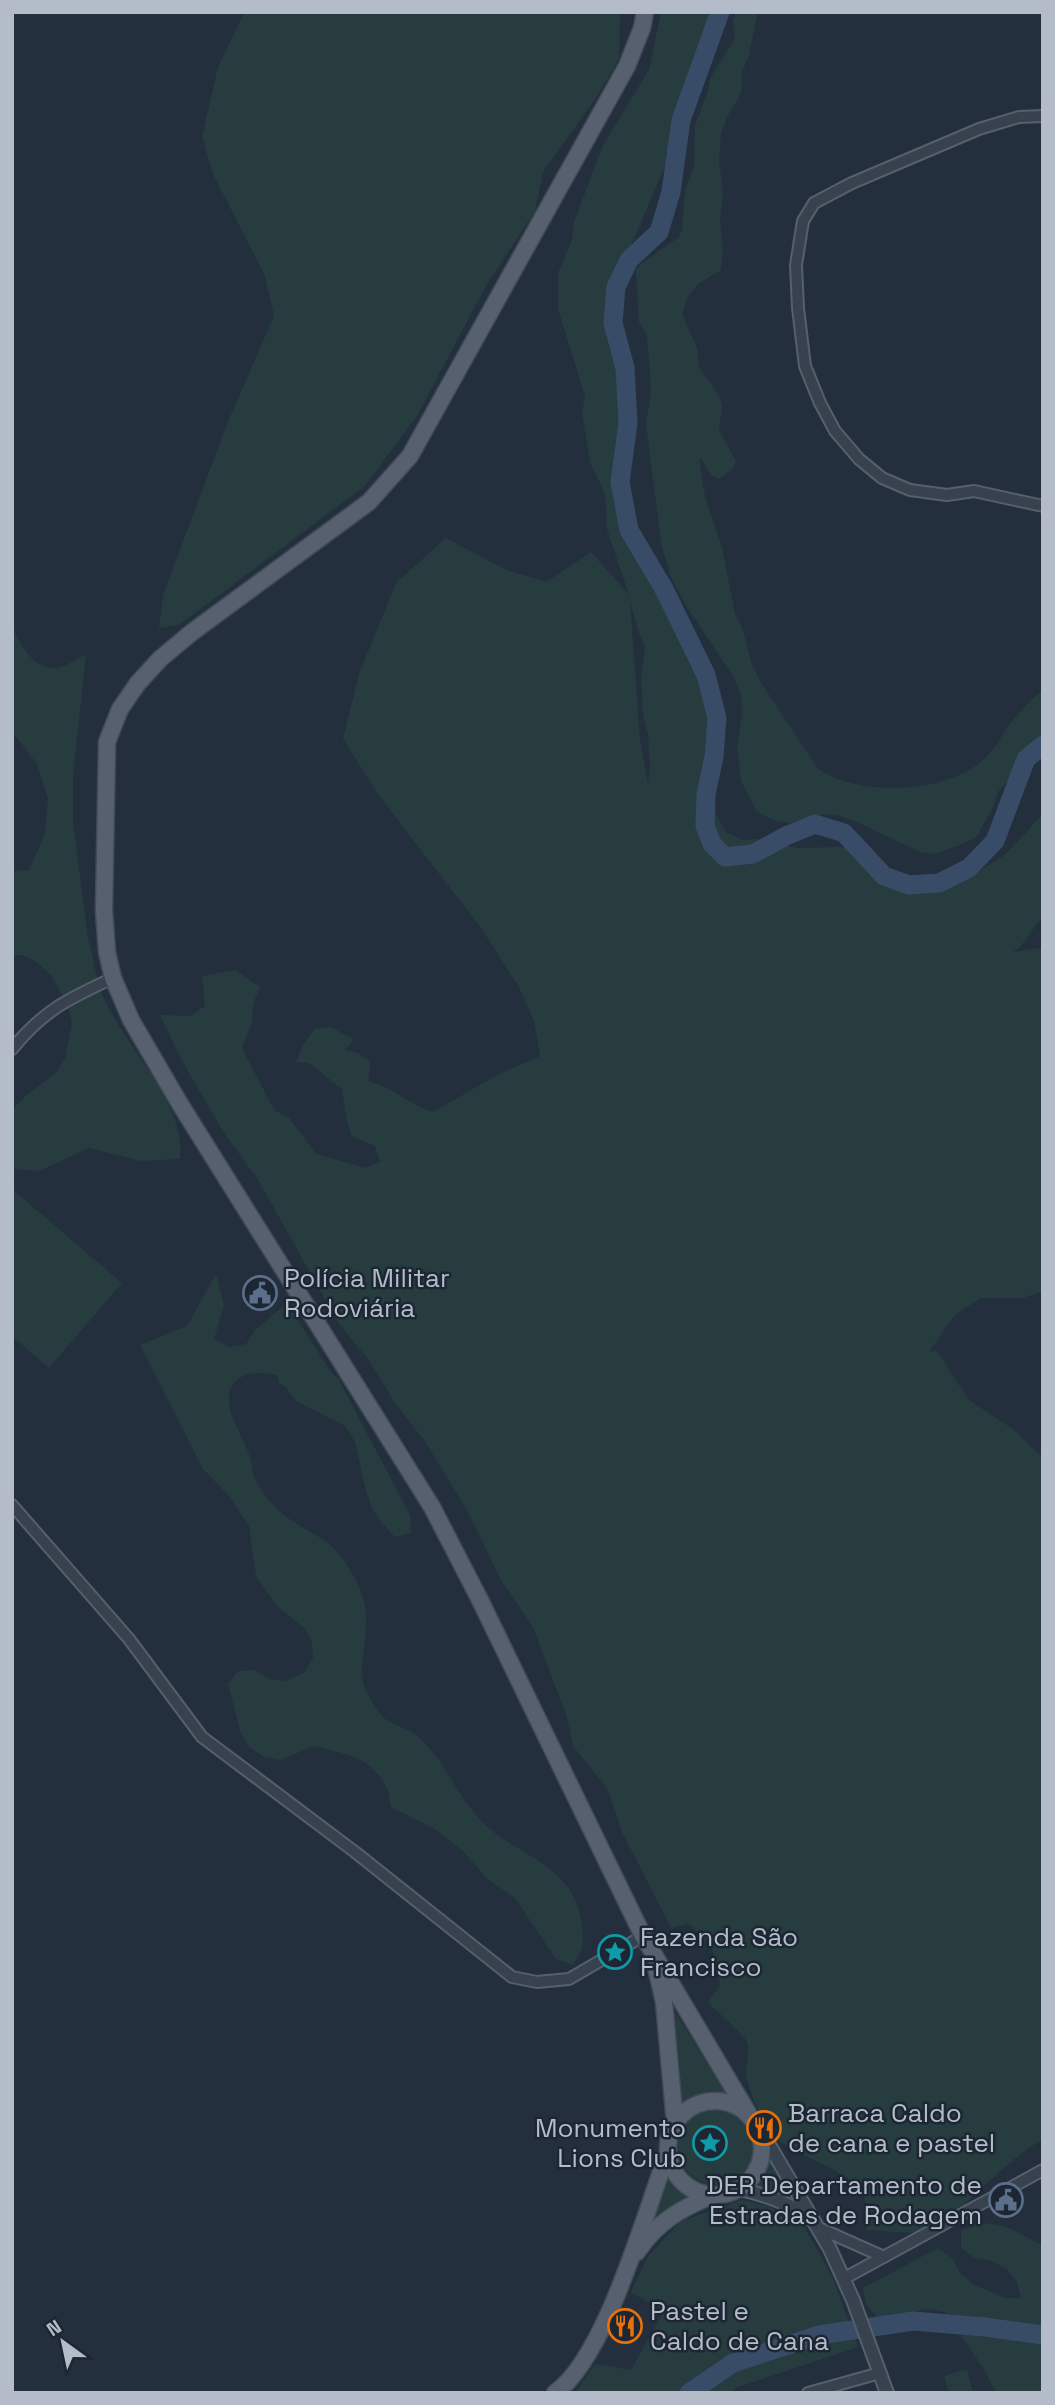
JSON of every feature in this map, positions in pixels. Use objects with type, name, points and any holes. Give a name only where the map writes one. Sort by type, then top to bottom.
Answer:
[{"type":"main road","points":[[628,2266],[643,2242],[662,2222],[684,2207],[740,2189],[751,2180],[759,2168],[763,2154],[762,2140],[753,2119],[643,1936],[476,1590],[432,1507],[180,1104],[131,1020],[113,978],[107,952],[104,911],[107,742],[120,709],[138,682],[160,659],[191,633],[369,502],[411,456],[627,66],[642,28],[645,12]]},
{"type":"main road","points":[[652,1951],[664,2002],[675,2123]]},
{"type":"main road","points":[[555,2393],[583,2362],[603,2326],[628,2266],[668,2152],[669,2137],[675,2123],[686,2110],[701,2102],[718,2100],[734,2104],[753,2119]]},
{"type":"main road","points":[[668,2152],[677,2177],[699,2193],[713,2196]]},
{"type":"street","points":[[1043,116],[1019,117],[979,129],[852,183],[814,203],[803,221],[796,265],[805,366],[835,431],[859,458],[882,478],[910,490],[947,495],[974,491],[1043,506]]},
{"type":"street","points":[[12,1049],[33,1024],[69,999],[113,978]]},
{"type":"street","points":[[12,1505],[129,1639],[202,1737],[355,1852],[512,1977],[537,1982],[569,1979],[643,1936]]},
{"type":"street","points":[[753,2119],[817,2225],[844,2279],[887,2393]]},
{"type":"street","points":[[844,2279],[1043,2170]]},
{"type":"street","points":[[740,2189],[790,2204],[817,2225],[884,2257]]},
{"type":"street","points":[[808,2393],[880,2373]]},
{"type":"green space","points":[[618,12],[619,59],[596,98],[543,172],[535,211],[487,284],[417,416],[365,486],[179,625],[159,628],[163,595],[229,419],[274,316],[265,276],[213,174],[202,137],[218,67],[244,13]]},
{"type":"green space","points":[[661,12],[720,12],[717,31],[692,79],[693,100],[611,293],[607,314],[628,355],[632,384],[629,401],[632,418],[631,452],[623,485],[652,571],[695,647],[712,699],[717,732],[714,801],[717,817],[726,832],[742,840],[759,839],[798,848],[845,847],[915,885],[965,880],[1006,854],[1043,814],[1043,916],[1020,947],[1013,952],[1039,948],[1043,950],[1043,1291],[1023,1298],[980,1298],[954,1316],[928,1353],[936,1350],[969,1400],[1013,1429],[1043,1458],[1043,2139],[998,2173],[950,2220],[941,2226],[923,2231],[866,2230],[868,2211],[863,2196],[854,2184],[778,2139],[762,2117],[747,2079],[746,2040],[708,2002],[720,1986],[717,1965],[709,1944],[688,1924],[671,1928],[621,1830],[608,1789],[573,1746],[567,1717],[533,1627],[501,1580],[467,1510],[424,1440],[396,1404],[368,1359],[339,1324],[257,1178],[222,1130],[179,1055],[160,1015],[191,1016],[205,1006],[202,976],[235,970],[260,987],[253,1004],[252,1022],[242,1048],[274,1110],[289,1118],[316,1154],[365,1168],[380,1162],[375,1146],[352,1136],[342,1089],[309,1063],[296,1062],[304,1043],[315,1029],[331,1027],[354,1040],[345,1050],[358,1053],[371,1062],[368,1081],[433,1112],[499,1074],[540,1056],[534,1021],[519,987],[481,928],[380,797],[343,739],[360,671],[396,583],[446,538],[506,570],[546,582],[591,552],[629,595],[607,529],[605,494],[590,462],[582,413],[585,396],[558,309],[558,273],[572,240],[574,222],[603,145],[649,70]],"holes":[[[630,601],[645,647],[641,681],[643,716],[648,734],[648,783],[640,739]]]},
{"type":"green space","points":[[736,12],[758,12],[749,55],[742,73],[741,93],[721,134],[721,270],[698,284],[687,298],[682,314],[697,348],[699,367],[719,396],[722,405],[719,430],[736,461],[733,469],[719,479],[711,475],[699,459],[705,496],[722,547],[735,614],[743,630],[752,665],[818,769],[835,778],[879,787],[926,785],[968,771],[988,755],[1025,706],[1043,689],[1043,739],[998,792],[992,810],[976,837],[934,854],[920,852],[840,816],[823,814],[790,823],[773,820],[757,812],[741,781],[737,747],[742,713],[741,696],[735,679],[686,606],[670,575],[661,542],[646,424],[651,390],[647,336],[639,322],[636,270],[679,237],[682,230],[685,191],[694,167],[695,126],[710,78],[735,39],[733,21]]},
{"type":"green space","points":[[12,627],[25,650],[44,666],[61,667],[86,654],[73,776],[73,822],[88,939],[105,1001],[153,1077],[174,1118],[180,1139],[180,1159],[141,1161],[89,1148],[39,1171],[12,1169],[12,1110],[56,1073],[65,1058],[72,1024],[69,1008],[51,975],[38,963],[23,955],[12,956],[12,871],[29,870],[45,834],[48,799],[37,764],[12,731]]},
{"type":"green space","points":[[12,1189],[122,1283],[49,1368],[12,1336]]},
{"type":"green space","points":[[217,1276],[224,1306],[214,1339],[229,1347],[246,1344],[255,1330],[287,1303],[331,1372],[338,1378],[410,1515],[411,1533],[395,1537],[372,1508],[355,1442],[345,1426],[296,1401],[286,1387],[279,1383],[278,1376],[257,1373],[240,1378],[234,1384],[230,1391],[231,1413],[261,1490],[284,1515],[337,1552],[357,1582],[366,1611],[362,1676],[370,1699],[390,1722],[413,1733],[425,1743],[468,1805],[489,1829],[537,1860],[565,1884],[575,1900],[583,1933],[581,1949],[573,1965],[556,1959],[515,1898],[487,1879],[464,1852],[435,1829],[391,1807],[388,1790],[379,1775],[366,1763],[350,1755],[314,1746],[281,1760],[264,1757],[250,1748],[241,1733],[228,1684],[238,1671],[255,1670],[269,1679],[286,1681],[304,1673],[313,1659],[312,1641],[303,1627],[276,1605],[256,1576],[249,1526],[228,1495],[203,1469],[140,1345],[187,1326]]},
{"type":"green space","points":[[675,2012],[727,2094],[703,2093],[682,2104]]},
{"type":"green space","points":[[716,2109],[731,2112],[743,2120],[751,2132],[754,2147],[751,2162],[743,2174],[731,2182],[716,2185],[701,2182],[689,2174],[681,2162],[678,2147],[681,2132],[689,2120],[701,2112]]},
{"type":"green space","points":[[770,2158],[797,2199],[757,2184]]},
{"type":"green space","points":[[664,2172],[676,2187],[690,2195],[648,2225]]},
{"type":"green space","points":[[742,2200],[768,2206],[801,2221],[832,2276],[858,2347],[738,2387],[731,2393],[575,2393],[595,2364],[631,2370],[664,2311],[631,2292],[648,2256],[681,2221]]},
{"type":"green space","points":[[976,2223],[1004,2227],[1043,2246],[1043,2393],[996,2393],[984,2369],[945,2312],[928,2309],[878,2318],[866,2305],[863,2288],[938,2248],[952,2258],[960,2273],[973,2284],[1004,2298],[1021,2298],[1017,2282],[1007,2269],[992,2261],[975,2258],[961,2248],[961,2231]]},
{"type":"green space","points":[[967,2369],[973,2393],[949,2393],[944,2376]]},
{"type":"waterway","points":[[720,12],[681,120],[671,192],[659,232],[629,260],[616,287],[613,323],[625,368],[628,423],[620,482],[629,530],[664,589],[706,675],[717,718],[714,757],[706,794],[705,826],[712,844],[725,857],[753,854],[815,824],[844,833],[884,876],[909,885],[939,883],[969,868],[995,841],[1026,759],[1043,745]]},
{"type":"waterway","points":[[689,2393],[733,2363],[819,2335],[913,2321],[1043,2335]]},
{"type":"place","name":"Polícia Militar Rodoviária","points":[[260,1293]]},
{"type":"place","name":"Fazenda São Francisco","points":[[615,1952]]},
{"type":"place","name":"Barraca Caldo de cana e pastel","points":[[764,2128]]},
{"type":"place","name":"Monumento Lions Club","points":[[710,2143]]},
{"type":"place","name":"DER Departamento de Estradas de Rodagem","points":[[1006,2200]]},
{"type":"place","name":"Pastel e Caldo de Cana","points":[[625,2326]]}]
